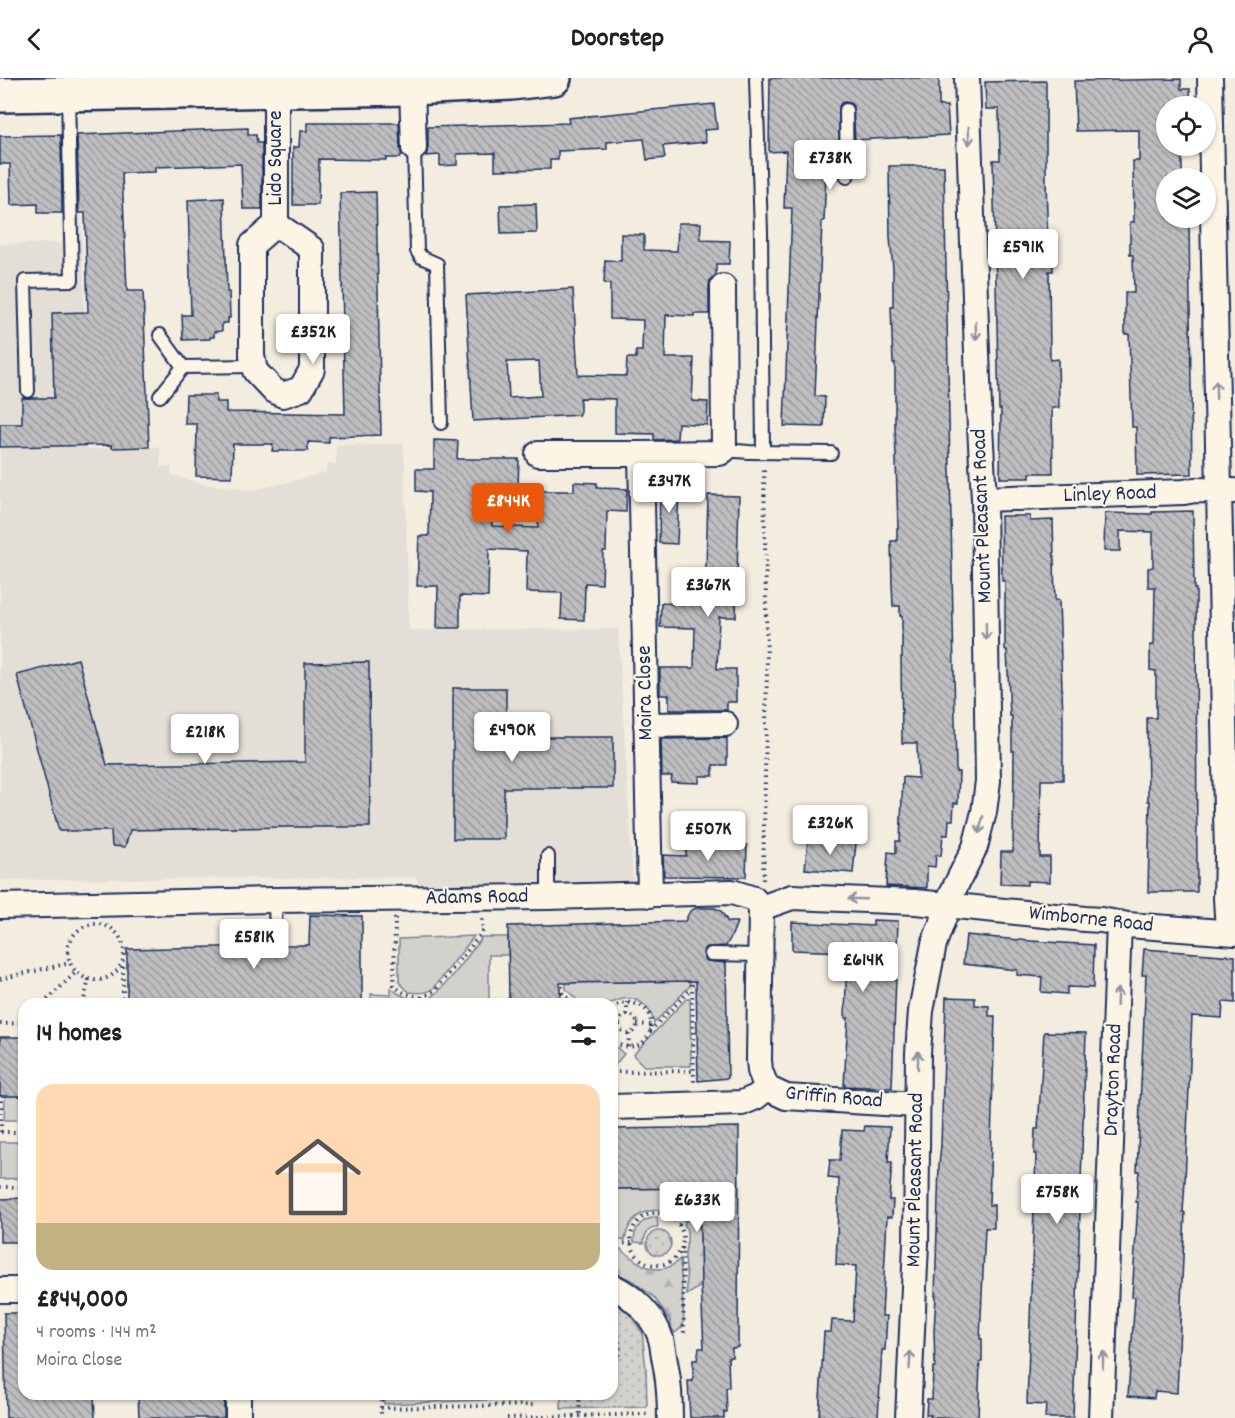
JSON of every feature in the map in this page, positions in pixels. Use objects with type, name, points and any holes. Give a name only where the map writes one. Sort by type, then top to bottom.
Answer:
[{"type":"main road","points":[[0,95],[80,89],[276,91],[412,88],[554,78]]},
{"type":"street","name":"Mount Pleasant Road","points":[[908,1418],[916,1244],[918,1053],[921,1011],[934,944],[946,905],[975,847],[984,812],[988,781],[984,499],[967,78]]},
{"type":"street","points":[[1210,78],[1227,491],[1226,898],[1232,933]]},
{"type":"street","points":[[412,88],[414,148]]},
{"type":"street","name":"Lido Square","points":[[276,91],[276,224],[252,245],[252,356],[255,371],[273,390],[283,395],[301,389],[312,369],[312,249],[276,224]]},
{"type":"street","points":[[538,454],[720,453],[724,450],[723,287]]},
{"type":"street","name":"Moira Close","points":[[641,454],[650,895]]},
{"type":"street","name":"Linley Road","points":[[984,499],[1195,490],[1227,491]]},
{"type":"street","points":[[646,725],[725,724]]},
{"type":"street","name":"Adams Road","points":[[0,906],[732,892],[758,903]]},
{"type":"street","points":[[767,1088],[760,1071],[759,1060],[758,903],[792,897],[946,905]]},
{"type":"street","points":[[916,902],[922,925],[934,944]]},
{"type":"street","name":"Wimborne Road","points":[[946,905],[1232,933]]},
{"type":"street","name":"Drayton Road","points":[[1101,1418],[1124,924]]},
{"type":"street","name":"Griffin Road","points":[[618,1107],[742,1103],[756,1097],[767,1088],[786,1097],[917,1105]]},
{"type":"street","points":[[618,1289],[637,1302],[661,1338],[669,1384],[670,1415]]},
{"type":"street","points":[[0,1290],[18,1290]]},
{"type":"street","points":[[238,1400],[238,1418]]},
{"type":"lane","points":[[756,78],[763,452]]},
{"type":"lane","points":[[28,391],[25,281],[72,280],[80,89]]},
{"type":"lane","points":[[846,110],[847,177]]},
{"type":"lane","points":[[414,148],[417,251],[421,257],[436,264],[441,423]]},
{"type":"lane","points":[[160,335],[183,367]]},
{"type":"lane","points":[[183,367],[254,366]]},
{"type":"lane","points":[[160,396],[183,367]]},
{"type":"lane","points":[[724,450],[831,453]]},
{"type":"lane","points":[[548,856],[548,897]]},
{"type":"lane","points":[[275,900],[276,943]]},
{"type":"lane","points":[[711,954],[760,955]]},
{"type":"path","points":[[758,903],[764,884],[762,876],[767,670],[763,452]]},
{"type":"path","points":[[762,876],[769,879]]},
{"type":"path","points":[[426,998],[436,990],[483,930],[482,898]]},
{"type":"path","points":[[395,899],[394,985],[400,991],[415,998]]},
{"type":"path","points":[[123,958],[120,967],[109,977],[100,980],[89,979],[76,972],[70,963],[68,950],[70,940],[82,927],[96,924],[115,932],[122,941],[123,948],[123,958],[123,998]]},
{"type":"path","points":[[0,980],[70,963]]},
{"type":"path","points":[[50,998],[76,972]]},
{"type":"path","points":[[84,998],[89,979]]},
{"type":"path","points":[[562,986],[562,998]]},
{"type":"path","points":[[649,1032],[692,986],[695,1104]]},
{"type":"path","points":[[618,1004],[627,1002],[641,1006],[650,1018],[651,1025],[646,1039],[640,1044],[628,1047],[618,1045]]},
{"type":"path","points":[[627,1002],[627,1015]]},
{"type":"path","points":[[624,1014],[633,1015],[637,1021],[637,1027],[632,1034],[624,1033],[619,1023],[624,1014]]},
{"type":"path","points":[[0,1024],[18,1022]]},
{"type":"path","points":[[637,1024],[651,1025]]},
{"type":"path","points":[[628,1047],[629,1034]]},
{"type":"path","points":[[618,1072],[694,1071]]},
{"type":"path","points":[[1,1095],[0,1132],[15,1132],[18,1134]]},
{"type":"path","points":[[0,1187],[18,1187]]},
{"type":"path","points":[[679,1225],[700,1197]]},
{"type":"path","points":[[661,1338],[684,1336],[682,1231],[673,1219],[656,1214],[648,1215],[640,1220],[632,1234],[634,1251],[645,1262],[653,1265],[668,1263],[675,1258],[682,1244]]},
{"type":"path","points":[[618,1244],[632,1243]]},
{"type":"path","points":[[618,1340],[620,1347],[618,1355]]},
{"type":"path","points":[[381,1400],[381,1418]]},
{"type":"path","points":[[579,1400],[580,1417]]},
{"type":"path","points":[[381,1408],[534,1405]]},
{"type":"path","points":[[507,1418],[670,1415]]},
{"type":"shaded area","points":[[61,118],[77,118],[87,449],[160,447],[161,467],[172,467],[172,475],[202,484],[253,490],[326,472],[327,464],[336,464],[336,445],[404,444],[409,630],[618,629],[633,880],[419,884],[415,877],[0,880],[0,244],[62,243]]},
{"type":"green space","points":[[474,936],[431,990],[422,993],[409,992],[399,982],[399,939]]},
{"type":"green space","points":[[482,937],[508,937],[508,955],[489,955],[489,998],[431,998],[450,980]]},
{"type":"green space","points":[[690,981],[690,986],[654,1023],[650,1012],[639,1001],[634,999],[618,1001],[618,998],[575,998],[566,989],[566,983]]},
{"type":"green space","points":[[391,988],[408,998],[371,998],[371,994],[391,995]]},
{"type":"green space","points":[[686,999],[690,999],[691,1066],[644,1066],[633,1055]]},
{"type":"green space","points":[[618,1048],[624,1054],[618,1061]]},
{"type":"green space","points":[[5,1096],[18,1096],[18,1120],[4,1120]]},
{"type":"green space","points":[[0,1142],[18,1142],[18,1178],[0,1179]]},
{"type":"green space","points":[[700,1188],[679,1215],[661,1210],[644,1212],[638,1216],[632,1222],[625,1240],[618,1240],[618,1189]]},
{"type":"green space","points":[[699,1203],[701,1286],[687,1295],[685,1256],[687,1236],[684,1224]]},
{"type":"green space","points":[[657,1217],[658,1227],[648,1232],[644,1243],[634,1242],[637,1228],[647,1220]]},
{"type":"green space","points":[[659,1231],[668,1234],[671,1243],[668,1252],[659,1255],[650,1252],[647,1243],[650,1234]]},
{"type":"green space","points":[[618,1249],[642,1264],[657,1269],[672,1265],[680,1259],[684,1321],[682,1327],[675,1333],[670,1320],[654,1297],[631,1280],[618,1274]]},
{"type":"green space","points":[[618,1302],[642,1332],[647,1407],[561,1409],[561,1400],[618,1400]]},
{"type":"green space","points":[[384,1400],[485,1400],[384,1404]]},
{"type":"building","points":[[770,78],[939,78],[939,106],[947,106],[949,135],[855,140],[853,106],[845,102],[839,107],[839,172],[826,172],[824,221],[822,221],[815,396],[825,397],[824,427],[784,426],[792,208],[784,208],[786,151],[769,152]]},
{"type":"building","points":[[1181,79],[1181,89],[1190,89],[1190,96],[1156,96],[1156,156],[1182,156],[1182,168],[1156,168],[1156,228],[1189,228],[1192,474],[1137,475],[1136,427],[1132,427],[1129,334],[1125,334],[1125,293],[1134,293],[1133,255],[1130,255],[1130,222],[1134,222],[1133,161],[1139,161],[1139,130],[1076,131],[1074,81]]},
{"type":"building","points":[[1046,81],[1048,247],[1053,247],[1053,271],[1049,271],[1050,360],[1058,359],[1059,408],[1052,408],[1053,473],[1030,473],[1030,478],[1000,478],[1001,409],[999,409],[993,160],[1000,160],[999,109],[986,109],[985,82]]},
{"type":"building","points":[[714,104],[717,129],[704,130],[706,142],[663,146],[665,158],[647,160],[644,139],[607,142],[607,149],[558,151],[558,160],[550,160],[550,169],[495,170],[495,153],[457,154],[457,165],[440,166],[440,155],[426,156],[428,127],[569,123],[568,118]]},
{"type":"building","points":[[307,123],[399,123],[402,156],[386,158],[386,160],[319,159],[318,205],[293,205],[293,147],[299,147],[300,131],[307,131]]},
{"type":"building","points":[[248,128],[248,135],[256,135],[257,143],[262,143],[262,209],[243,209],[241,164],[155,167],[155,172],[122,173],[127,291],[143,291],[149,447],[112,448],[112,445],[0,447],[0,424],[22,424],[22,398],[54,398],[52,313],[88,312],[85,213],[79,213],[77,135]]},
{"type":"building","points":[[61,135],[62,213],[38,213],[38,204],[11,205],[10,164],[0,164],[0,136]]},
{"type":"building","points":[[889,166],[944,166],[956,772],[959,772],[958,803],[954,803],[953,820],[949,820],[948,835],[943,835],[941,856],[936,855],[935,867],[927,866],[927,888],[886,886],[888,852],[896,853],[896,841],[900,841],[903,777],[918,778],[917,743],[902,743],[902,616],[900,616],[900,606],[893,606],[891,541],[897,541],[898,528]]},
{"type":"building","points":[[376,192],[381,435],[329,437],[329,443],[308,442],[308,451],[272,451],[273,444],[233,444],[232,477],[196,476],[197,424],[185,424],[186,395],[216,395],[216,402],[226,402],[226,412],[345,414],[340,193]]},
{"type":"building","points":[[224,198],[230,318],[228,318],[228,323],[222,323],[222,331],[214,332],[214,337],[210,339],[183,340],[182,315],[191,315],[188,200]]},
{"type":"building","points":[[536,204],[537,233],[501,234],[500,205]]},
{"type":"building","points":[[678,223],[701,223],[700,240],[730,241],[729,264],[716,264],[716,275],[710,280],[709,314],[666,315],[665,358],[694,358],[692,401],[708,402],[707,425],[678,423],[677,439],[654,440],[654,434],[615,433],[615,399],[580,398],[580,415],[473,421],[466,295],[573,289],[578,375],[626,376],[627,358],[636,358],[636,351],[642,351],[643,320],[610,319],[610,284],[604,284],[605,260],[621,261],[621,234],[644,235],[644,250],[677,251]],"holes":[[[539,361],[541,396],[509,398],[507,362]]]},
{"type":"building","points":[[434,440],[458,441],[457,459],[519,459],[518,486],[493,485],[492,526],[538,528],[539,491],[574,491],[574,482],[597,483],[597,488],[627,489],[626,512],[607,511],[602,584],[585,583],[584,620],[561,619],[562,593],[526,592],[527,551],[489,549],[488,597],[460,596],[460,628],[437,628],[438,586],[417,586],[419,536],[429,536],[430,492],[416,491],[416,469],[434,469]]},
{"type":"building","points":[[660,484],[679,485],[677,544],[659,543]]},
{"type":"building","points":[[708,495],[739,496],[736,617],[719,617],[717,669],[736,669],[736,702],[727,702],[727,710],[669,710],[669,695],[660,695],[660,668],[694,668],[695,628],[660,627],[661,603],[705,605]]},
{"type":"building","points":[[1193,511],[1194,589],[1196,589],[1197,892],[1148,892],[1150,801],[1148,801],[1147,718],[1156,718],[1156,671],[1150,670],[1150,645],[1154,645],[1155,587],[1148,587],[1148,568],[1153,567],[1153,532],[1120,531],[1120,551],[1104,551],[1105,513],[1152,514],[1152,512]]},
{"type":"building","points":[[1001,516],[1030,516],[1030,521],[1053,520],[1055,600],[1059,600],[1063,780],[1041,780],[1040,857],[1050,857],[1050,882],[1027,881],[1027,885],[1000,884],[1001,852],[1013,852],[1014,751],[1012,751],[1007,650],[1005,650],[1005,581],[1002,581]]},
{"type":"building","points":[[78,659],[107,765],[305,762],[305,663],[369,662],[370,827],[130,830],[125,847],[112,846],[111,831],[59,831],[17,675]]},
{"type":"building","points":[[453,688],[506,688],[506,737],[613,737],[613,788],[504,788],[504,839],[453,839]]},
{"type":"building","points":[[727,738],[727,765],[713,765],[713,776],[699,776],[699,783],[671,782],[672,776],[662,776],[661,739]]},
{"type":"building","points":[[808,839],[856,843],[853,873],[805,869]]},
{"type":"building","points":[[686,844],[747,845],[746,877],[664,876],[663,855],[686,856]]},
{"type":"building","points":[[696,908],[715,908],[721,911],[728,922],[737,922],[726,946],[708,947],[703,953],[707,961],[726,963],[728,1078],[698,1081],[696,981],[560,983],[560,998],[509,998],[508,926],[685,921],[690,911]]},
{"type":"building","points":[[310,915],[362,916],[362,998],[127,998],[127,949],[268,946],[277,951],[281,950],[284,945],[309,945]]},
{"type":"building","points":[[873,920],[898,921],[892,1088],[844,1086],[848,1018],[845,1018],[847,952],[792,950],[792,922],[873,926]]},
{"type":"building","points":[[966,935],[1094,945],[1093,988],[1067,987],[1067,994],[1041,992],[1042,977],[1017,975],[1017,970],[963,964]]},
{"type":"building","points":[[1144,949],[1235,956],[1235,1003],[1223,1002],[1222,1018],[1192,1016],[1177,1393],[1155,1391],[1154,1398],[1128,1396],[1135,1297],[1132,1297],[1138,1202],[1136,1202],[1139,1171],[1137,1171],[1146,975],[1142,975]]},
{"type":"building","points":[[946,997],[975,998],[975,1005],[989,1006],[989,1016],[995,1016],[989,1205],[994,1205],[994,1228],[985,1228],[980,1339],[982,1339],[982,1362],[980,1362],[978,1418],[930,1418],[931,1415],[926,1415],[927,1399],[932,1399],[933,1367],[935,1367],[935,1296]]},
{"type":"building","points":[[1044,1032],[1086,1033],[1073,1418],[1045,1418],[1046,1405],[1027,1404],[1035,1129],[1038,1129]]},
{"type":"building","points":[[0,1037],[18,1037],[18,1096],[0,1096]]},
{"type":"building","points":[[865,1126],[890,1127],[888,1162],[892,1162],[889,1200],[893,1200],[892,1217],[887,1217],[882,1316],[887,1316],[885,1350],[882,1350],[878,1418],[819,1416],[824,1332],[831,1332],[832,1320],[853,1321],[856,1266],[836,1265],[839,1179],[828,1178],[830,1160],[840,1160],[842,1130],[864,1131]]},
{"type":"building","points":[[739,1127],[738,1347],[732,1348],[732,1357],[728,1357],[729,1387],[726,1388],[727,1412],[724,1412],[724,1418],[690,1418],[688,1381],[693,1381],[693,1360],[697,1360],[699,1348],[704,1348],[699,1188],[618,1189],[618,1129]]},
{"type":"building","points":[[18,1198],[18,1242],[0,1242],[0,1199]]},
{"type":"building","points":[[4,1313],[18,1313],[18,1400],[94,1400],[95,1418],[6,1418]]},
{"type":"building","points":[[138,1400],[224,1400],[224,1418],[139,1418]]}]
